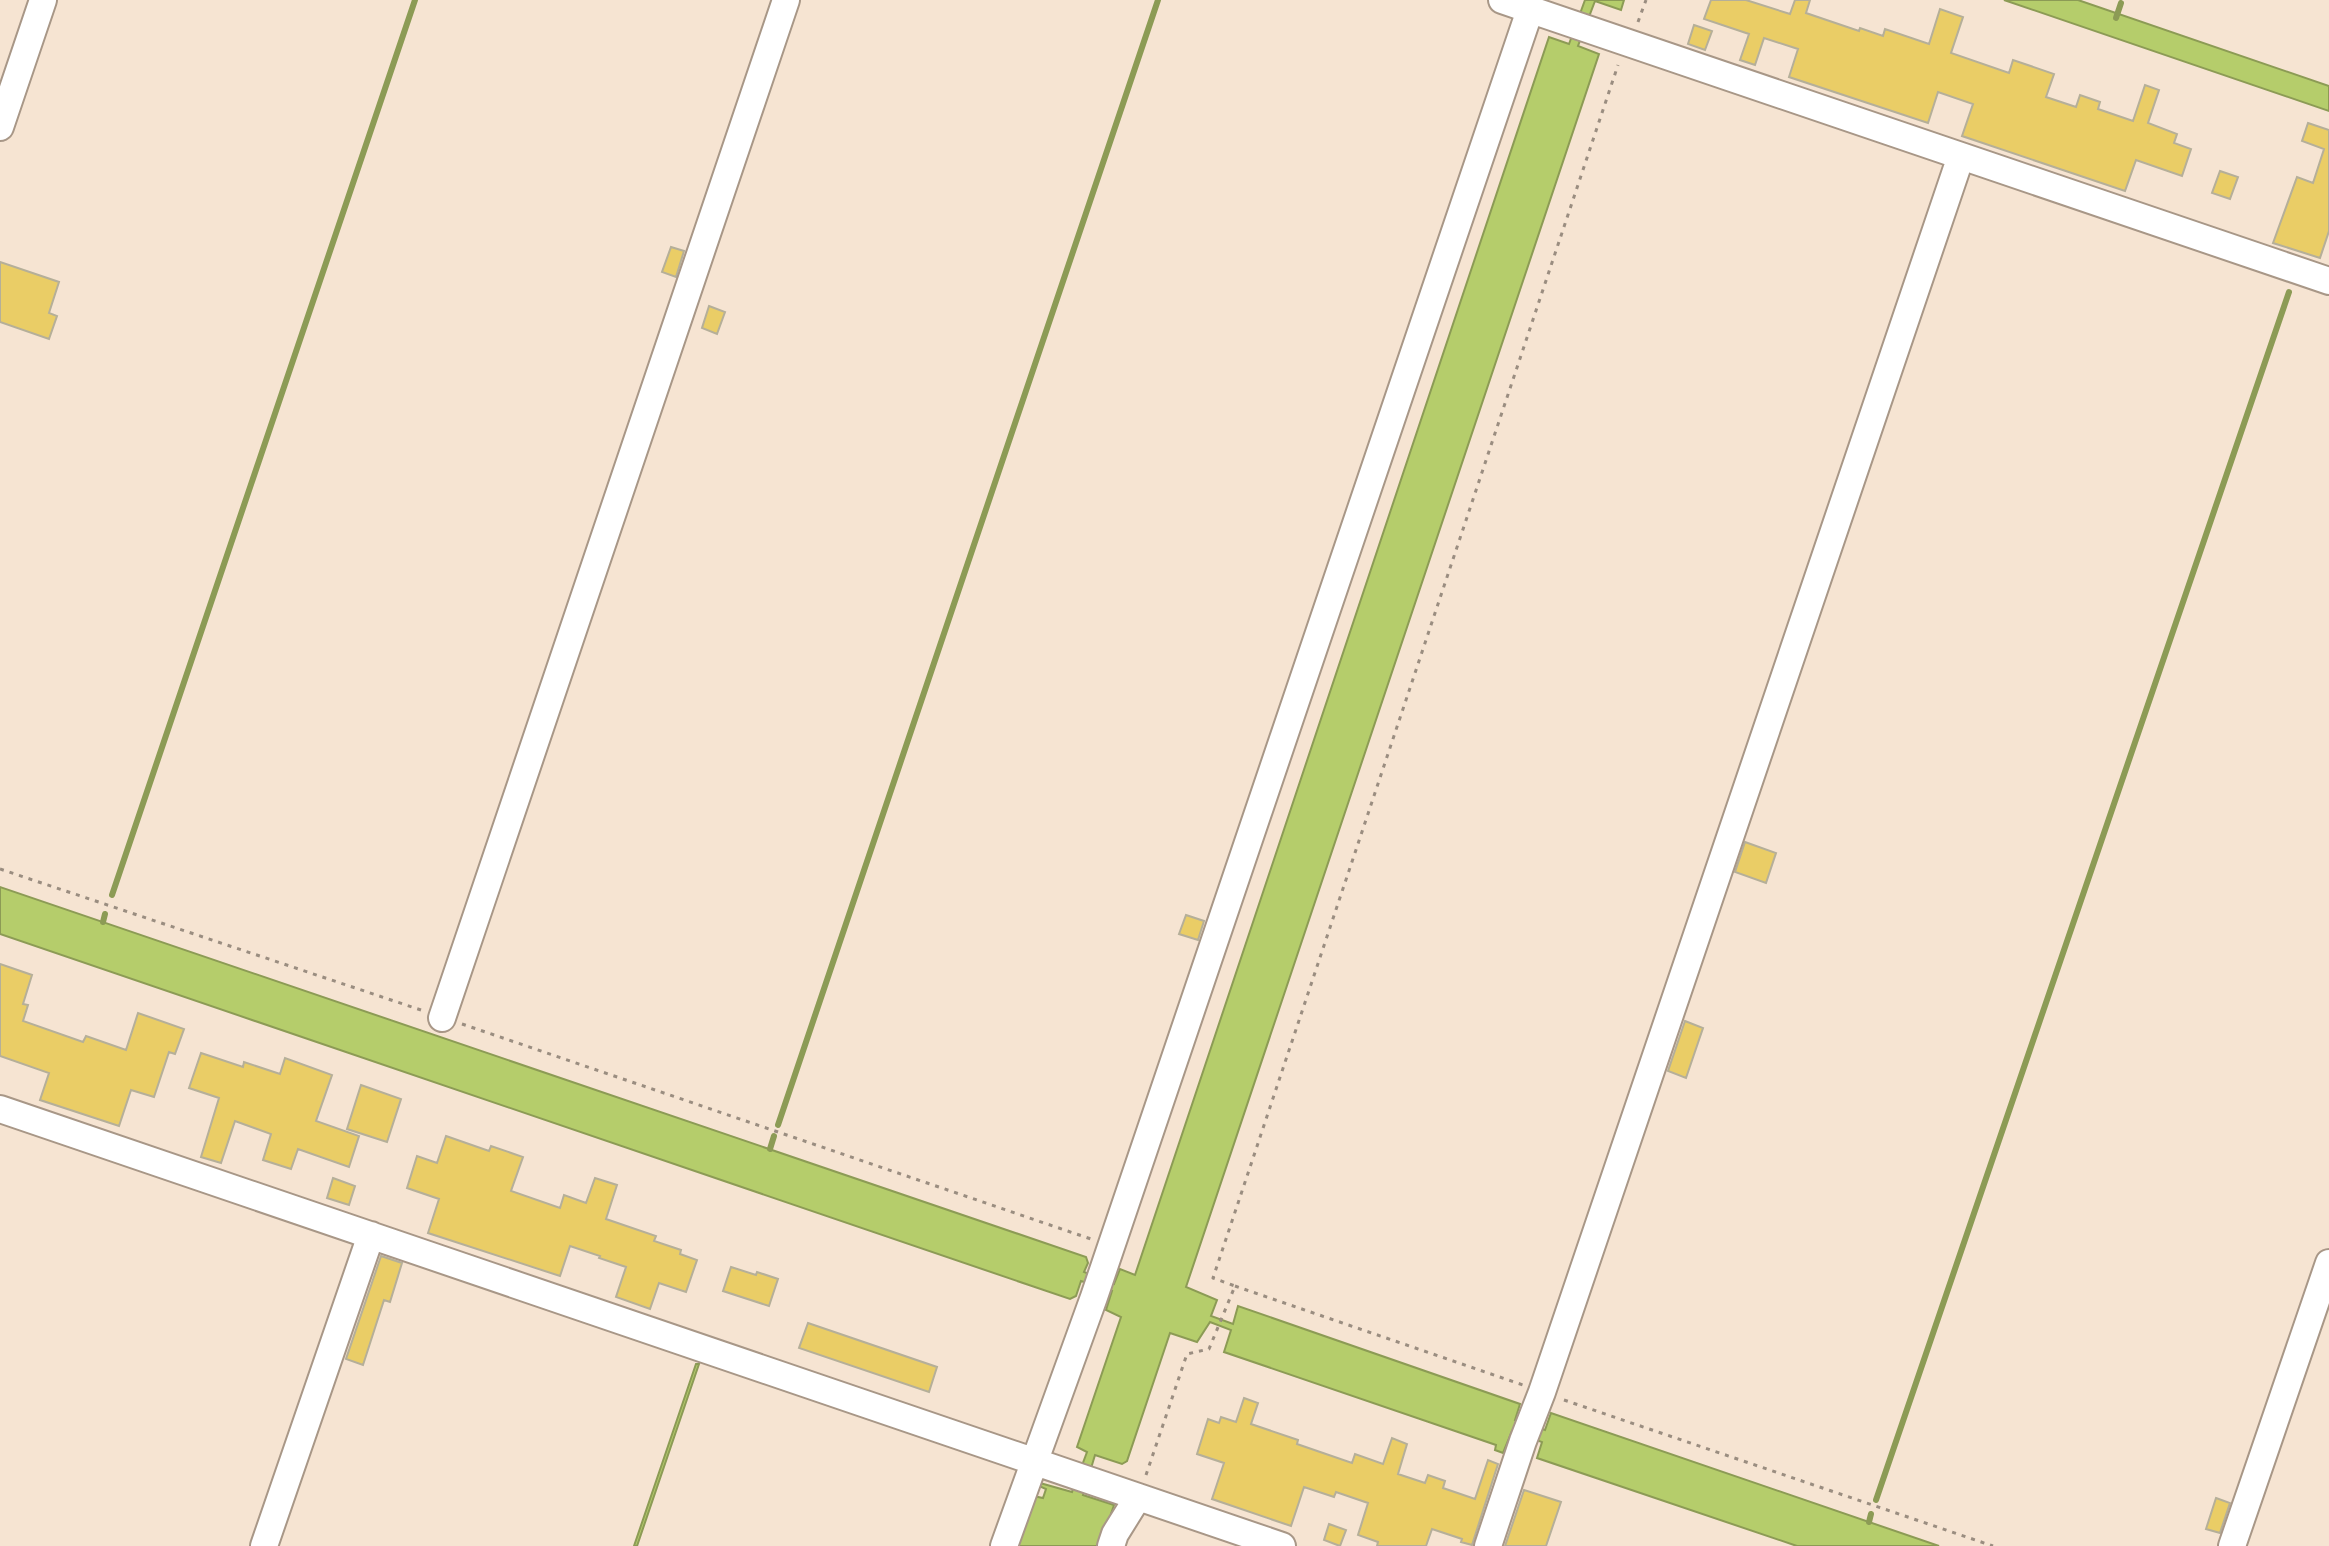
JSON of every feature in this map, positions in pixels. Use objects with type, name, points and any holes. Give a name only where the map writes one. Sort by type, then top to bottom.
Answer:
[{"type":"street","points":[[0,127],[43,0]]},
{"type":"street","points":[[442,1018],[786,0]]},
{"type":"street","points":[[1502,0],[2329,281]]},
{"type":"street","points":[[1004,1546],[1094,1297],[1530,10]]},
{"type":"street","points":[[1488,1546],[1961,156]]},
{"type":"street","points":[[0,1109],[1282,1546]]},
{"type":"street","points":[[264,1546],[371,1235]]},
{"type":"street","points":[[2232,1546],[2329,1263]]},
{"type":"street","points":[[1111,1546],[1138,1497]]},
{"type":"path","points":[[1626,42],[1213,1278],[1993,1546]]},
{"type":"path","points":[[0,869],[442,1018],[1107,1256]]},
{"type":"path","points":[[1138,1497],[1187,1354],[1209,1349],[1235,1286]]},
{"type":"shaded area","points":[[1585,0],[1624,0],[1621,10],[1595,1],[1578,46],[1599,54],[1186,1287],[1217,1300],[1211,1316],[1233,1324],[1238,1306],[1520,1404],[1515,1420],[1545,1430],[1551,1413],[1939,1546],[1797,1546],[1537,1458],[1542,1442],[1512,1431],[1503,1453],[1495,1450],[1496,1445],[1224,1352],[1231,1330],[1210,1322],[1197,1342],[1170,1333],[1127,1461],[1122,1464],[1095,1455],[1083,1495],[1114,1505],[1111,1514],[1115,1518],[1102,1546],[1017,1546],[1033,1496],[1043,1498],[1046,1489],[1039,1486],[1040,1483],[1072,1492],[1087,1452],[1077,1447],[1121,1317],[1106,1310],[1112,1291],[1081,1281],[1076,1296],[1070,1299],[0,934],[0,887],[1086,1257],[1088,1263],[1084,1272],[1114,1284],[1120,1269],[1135,1275],[1549,37],[1569,44]]},
{"type":"shaded area","points":[[2004,0],[2078,0],[2329,86],[2329,111]]},
{"type":"shaded area","points":[[696,1364],[699,1364],[637,1546],[634,1546]]},
{"type":"building","points":[[1711,0],[1746,0],[1790,14],[1795,0],[1810,0],[1806,13],[1859,31],[1860,28],[1883,36],[1885,29],[1929,44],[1940,9],[1963,17],[1951,53],[2009,73],[2013,60],[2054,74],[2046,97],[2076,107],[2080,95],[2100,102],[2098,109],[2133,121],[2145,85],[2159,90],[2148,123],[2177,134],[2174,143],[2191,149],[2182,176],[2136,160],[2125,191],[1962,136],[1973,104],[1938,92],[1928,123],[1789,77],[1798,49],[1764,38],[1755,65],[1740,60],[1749,34],[1704,19]]},
{"type":"building","points":[[1694,25],[1712,31],[1705,50],[1688,44]]},
{"type":"building","points":[[2308,123],[2329,130],[2329,231],[2320,258],[2273,243],[2297,177],[2313,183],[2324,149],[2302,141]]},
{"type":"building","points":[[2220,171],[2238,177],[2230,199],[2212,193]]},
{"type":"building","points":[[671,247],[684,251],[676,277],[662,272]]},
{"type":"building","points":[[0,262],[59,282],[49,313],[57,316],[49,339],[0,322]]},
{"type":"building","points":[[709,306],[725,312],[717,334],[702,328]]},
{"type":"building","points":[[1745,842],[1776,853],[1766,883],[1735,872]]},
{"type":"building","points":[[1186,915],[1204,921],[1198,940],[1179,934]]},
{"type":"building","points":[[0,964],[32,975],[23,1004],[28,1005],[23,1021],[83,1042],[86,1036],[126,1050],[138,1013],[184,1029],[175,1054],[169,1052],[154,1097],[131,1090],[119,1126],[40,1100],[49,1073],[0,1056]]},
{"type":"building","points":[[1685,1021],[1703,1028],[1686,1078],[1668,1071]]},
{"type":"building","points":[[201,1053],[243,1067],[244,1062],[280,1074],[285,1058],[332,1075],[316,1121],[359,1136],[349,1167],[298,1149],[291,1169],[263,1160],[271,1134],[235,1121],[221,1163],[201,1157],[219,1098],[189,1088]]},
{"type":"building","points":[[361,1085],[401,1099],[387,1142],[347,1129]]},
{"type":"building","points":[[446,1136],[489,1151],[491,1146],[523,1157],[511,1191],[560,1208],[564,1195],[586,1203],[595,1178],[617,1185],[606,1219],[656,1236],[654,1241],[681,1250],[680,1254],[697,1260],[686,1292],[659,1283],[650,1309],[616,1297],[626,1267],[600,1256],[570,1246],[560,1276],[428,1233],[439,1199],[407,1188],[417,1156],[437,1163]]},
{"type":"building","points":[[333,1178],[355,1186],[349,1205],[327,1198]]},
{"type":"building","points":[[381,1256],[402,1263],[390,1302],[384,1300],[363,1365],[346,1359]]},
{"type":"building","points":[[731,1267],[778,1279],[769,1306],[723,1291]]},
{"type":"building","points":[[808,1323],[937,1367],[929,1392],[799,1348]]},
{"type":"building","points":[[1244,1398],[1258,1403],[1251,1424],[1352,1463],[1355,1454],[1383,1464],[1392,1438],[1407,1444],[1398,1474],[1425,1483],[1428,1475],[1445,1481],[1443,1488],[1475,1499],[1488,1460],[1498,1464],[1472,1545],[1432,1529],[1426,1546],[1377,1546],[1378,1542],[1358,1535],[1368,1503],[1336,1492],[1334,1497],[1304,1487],[1291,1526],[1212,1499],[1224,1463],[1197,1454],[1208,1419],[1219,1423],[1221,1417],[1236,1422]]},
{"type":"building","points":[[1524,1490],[1561,1502],[1546,1546],[1505,1546]]},
{"type":"building","points":[[2216,1498],[2230,1503],[2220,1533],[2206,1529]]},
{"type":"building","points":[[1329,1524],[1346,1530],[1340,1546],[1324,1540]]},
{"type":"waterway","points":[[112,895],[415,0]]},
{"type":"waterway","points":[[778,1125],[1158,0]]},
{"type":"waterway","points":[[2116,18],[2121,3]]},
{"type":"waterway","points":[[1876,1500],[2289,292]]},
{"type":"waterway","points":[[103,922],[105,914]]},
{"type":"waterway","points":[[770,1149],[774,1136]]},
{"type":"waterway","points":[[1869,1522],[1871,1514]]}]
